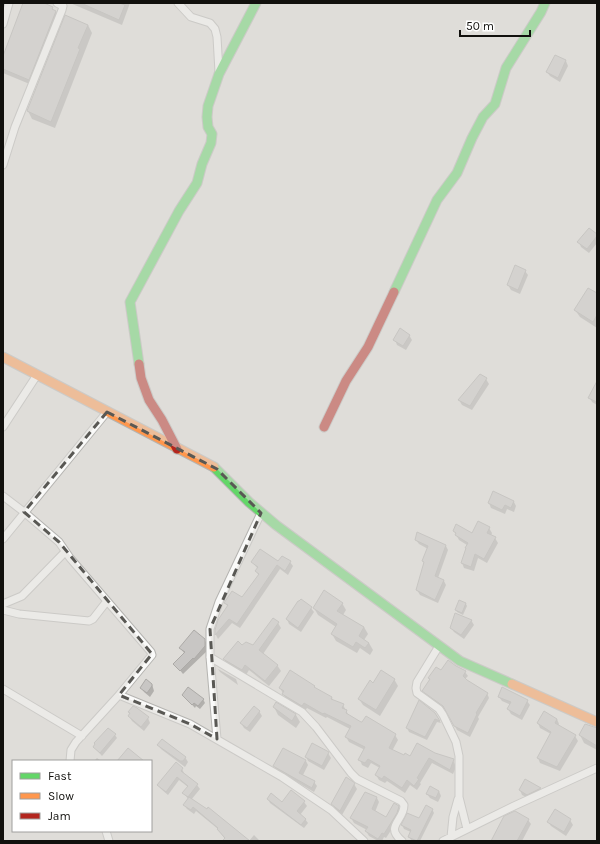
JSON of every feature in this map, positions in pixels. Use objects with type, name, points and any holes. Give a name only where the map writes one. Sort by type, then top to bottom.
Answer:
[{"type":"street","points":[[3,24],[9,3]]},
{"type":"street","points":[[3,165],[15,127],[62,10],[63,6],[57,3]]},
{"type":"street","points":[[178,3],[191,16],[210,23],[216,28],[219,74]]},
{"type":"street","points":[[178,449],[149,400],[141,378],[130,302],[179,211],[197,183],[202,164],[211,143],[212,134],[207,117],[208,106],[219,74],[256,3]]},
{"type":"street","points":[[324,427],[346,381],[368,347],[437,200],[457,173],[483,117],[494,104],[506,68],[545,3]]},
{"type":"street","points":[[3,357],[216,469],[261,513],[460,661],[597,722]]},
{"type":"street","points":[[3,427],[37,375]]},
{"type":"street","points":[[3,539],[107,412]]},
{"type":"street","points":[[3,496],[58,542],[152,655],[119,695],[76,742],[71,750],[70,760]]},
{"type":"street","points":[[217,739],[210,657],[210,629],[219,602],[261,513]]},
{"type":"street","points":[[3,604],[22,596],[65,552]]},
{"type":"street","points":[[3,610],[19,614],[89,621],[93,619],[107,601]]},
{"type":"street","points":[[439,646],[417,682],[416,688],[417,693],[439,709],[444,715],[456,742],[459,756],[459,797],[467,829]]},
{"type":"street","points":[[210,657],[302,712],[316,727],[350,773],[357,779],[401,801],[404,805],[404,809],[395,825],[394,832],[402,841]]},
{"type":"street","points":[[3,689],[82,736]]},
{"type":"street","points":[[119,695],[190,724],[282,777],[331,810],[364,841]]},
{"type":"street","points":[[444,841],[514,806],[597,768]]},
{"type":"street","points":[[451,837],[453,817],[459,797]]},
{"type":"highlighted area","points":[[107,412],[217,469],[261,513],[210,629],[217,739],[190,724],[119,695],[152,654],[59,542],[24,512]]},
{"type":"building","points":[[23,3],[44,3],[53,7],[52,9],[56,11],[29,80],[3,69],[3,56]]},
{"type":"building","points":[[81,3],[119,3],[125,5],[119,20]]},
{"type":"building","points":[[65,15],[88,25],[51,122],[27,111]]},
{"type":"building","points":[[555,55],[566,60],[558,78],[546,72]]},
{"type":"building","points":[[589,228],[597,234],[597,236],[587,249],[577,242]]},
{"type":"building","points":[[515,265],[526,270],[518,290],[507,285]]},
{"type":"building","points":[[588,288],[597,293],[597,315],[593,322],[574,310]]},
{"type":"building","points":[[400,328],[410,335],[403,346],[393,340]]},
{"type":"building","points":[[480,374],[487,378],[470,406],[458,400]]},
{"type":"building","points":[[597,381],[597,402],[588,398]]},
{"type":"building","points":[[493,491],[514,501],[511,508],[505,505],[502,510],[488,503]]},
{"type":"building","points":[[478,521],[490,527],[487,533],[496,537],[484,559],[475,554],[471,567],[461,563],[468,543],[455,535],[456,533],[453,531],[456,524],[472,533]]},
{"type":"building","points":[[417,532],[446,545],[435,576],[444,580],[435,600],[416,590],[424,562],[422,561],[428,546],[415,540]]},
{"type":"building","points":[[260,549],[278,561],[282,556],[291,561],[285,571],[277,565],[237,624],[229,619],[215,635],[218,620],[228,605],[224,603],[232,591],[242,597],[259,574],[255,571],[258,567],[251,562]]},
{"type":"building","points":[[324,590],[343,603],[337,611],[364,627],[359,636],[369,643],[365,648],[356,642],[353,647],[331,634],[337,624],[313,608]]},
{"type":"building","points":[[301,599],[312,607],[298,628],[286,619]]},
{"type":"building","points":[[459,600],[466,603],[462,613],[455,610]]},
{"type":"building","points":[[455,613],[472,620],[461,635],[450,628]]},
{"type":"building","points":[[273,618],[279,622],[259,650],[278,665],[265,681],[245,665],[242,670],[223,659],[238,641],[242,645],[246,642],[253,645]]},
{"type":"building","points":[[194,630],[205,639],[205,646],[194,659],[193,658],[180,671],[173,664],[185,652],[179,648]]},
{"type":"building","points":[[448,660],[466,671],[463,676],[467,680],[488,693],[476,713],[477,714],[468,733],[454,726],[443,706],[422,691],[430,679],[428,678],[436,667],[441,670]]},
{"type":"building","points":[[290,670],[315,686],[314,687],[332,697],[331,699],[344,704],[342,708],[347,710],[346,713],[361,722],[366,716],[396,734],[389,748],[404,755],[405,753],[410,756],[417,743],[435,753],[454,759],[450,770],[429,758],[414,786],[407,780],[402,788],[384,776],[382,779],[375,775],[380,766],[368,759],[365,763],[358,760],[365,747],[345,737],[351,726],[324,713],[323,714],[304,703],[302,706],[282,694],[284,691],[279,688]]},
{"type":"building","points":[[381,670],[395,679],[376,710],[358,699],[370,680],[373,683]]},
{"type":"building","points":[[146,679],[152,684],[147,693],[140,688]]},
{"type":"building","points":[[188,687],[204,699],[198,706],[194,703],[192,705],[182,695]]},
{"type":"building","points":[[502,687],[528,700],[520,716],[507,709],[511,702],[498,697]]},
{"type":"building","points":[[419,700],[435,713],[440,721],[435,719],[425,737],[406,728]]},
{"type":"building","points":[[276,702],[296,714],[292,721],[273,707]]},
{"type":"building","points":[[133,706],[149,717],[141,727],[128,716],[130,713],[128,712]]},
{"type":"building","points":[[254,706],[260,711],[247,728],[240,723]]},
{"type":"building","points":[[544,711],[557,719],[555,723],[576,735],[557,767],[537,758],[551,732],[537,723]]},
{"type":"building","points":[[585,724],[597,728],[597,746],[579,735]]},
{"type":"building","points":[[108,728],[116,734],[100,753],[93,747],[95,744],[94,743]]},
{"type":"building","points":[[162,739],[186,757],[183,761],[180,761],[157,745]]},
{"type":"building","points":[[312,743],[329,752],[322,766],[305,757]]},
{"type":"building","points":[[128,748],[143,760],[118,760]]},
{"type":"building","points":[[283,748],[306,760],[299,773],[315,781],[312,788],[273,766]]},
{"type":"building","points":[[176,762],[183,768],[181,771],[198,784],[188,797],[182,793],[188,786],[177,777],[166,792],[157,785]]},
{"type":"building","points":[[346,777],[355,783],[340,811],[331,804]]},
{"type":"building","points":[[525,779],[541,788],[527,795],[519,790]]},
{"type":"building","points":[[430,786],[439,791],[436,798],[426,794]]},
{"type":"building","points":[[291,790],[305,801],[297,811],[306,819],[301,825],[267,799],[271,793],[282,802]]},
{"type":"building","points":[[365,792],[377,797],[372,809],[386,817],[394,803],[399,806],[397,813],[384,834],[382,833],[378,839],[365,831],[368,827],[350,818]]},
{"type":"building","points":[[189,797],[207,809],[208,807],[250,841],[222,841],[225,838],[217,829],[218,828],[193,807],[191,810],[183,805]]},
{"type":"building","points":[[426,805],[433,809],[417,841],[408,837],[411,830],[401,825],[407,813],[419,818]]},
{"type":"building","points":[[555,809],[571,819],[564,832],[547,822]]},
{"type":"building","points":[[515,811],[529,819],[517,841],[491,841],[504,816]]},
{"type":"traffic: fast","points":[[139,364],[130,302],[179,211],[197,183],[202,164],[211,143],[212,134],[208,127],[207,117],[208,106],[219,74],[256,3]]},
{"type":"traffic: fast","points":[[394,292],[437,200],[457,173],[483,117],[495,104],[506,68],[541,12],[545,3]]},
{"type":"traffic: fast","points":[[214,467],[249,502],[276,525],[460,661],[512,684]]},
{"type":"traffic: slow","points":[[3,357],[214,467]]},
{"type":"traffic: slow","points":[[512,684],[597,722]]},
{"type":"traffic: jam","points":[[324,427],[346,381],[368,347],[394,292]]},
{"type":"traffic: jam","points":[[139,364],[141,378],[149,400],[162,420],[177,449]]}]
